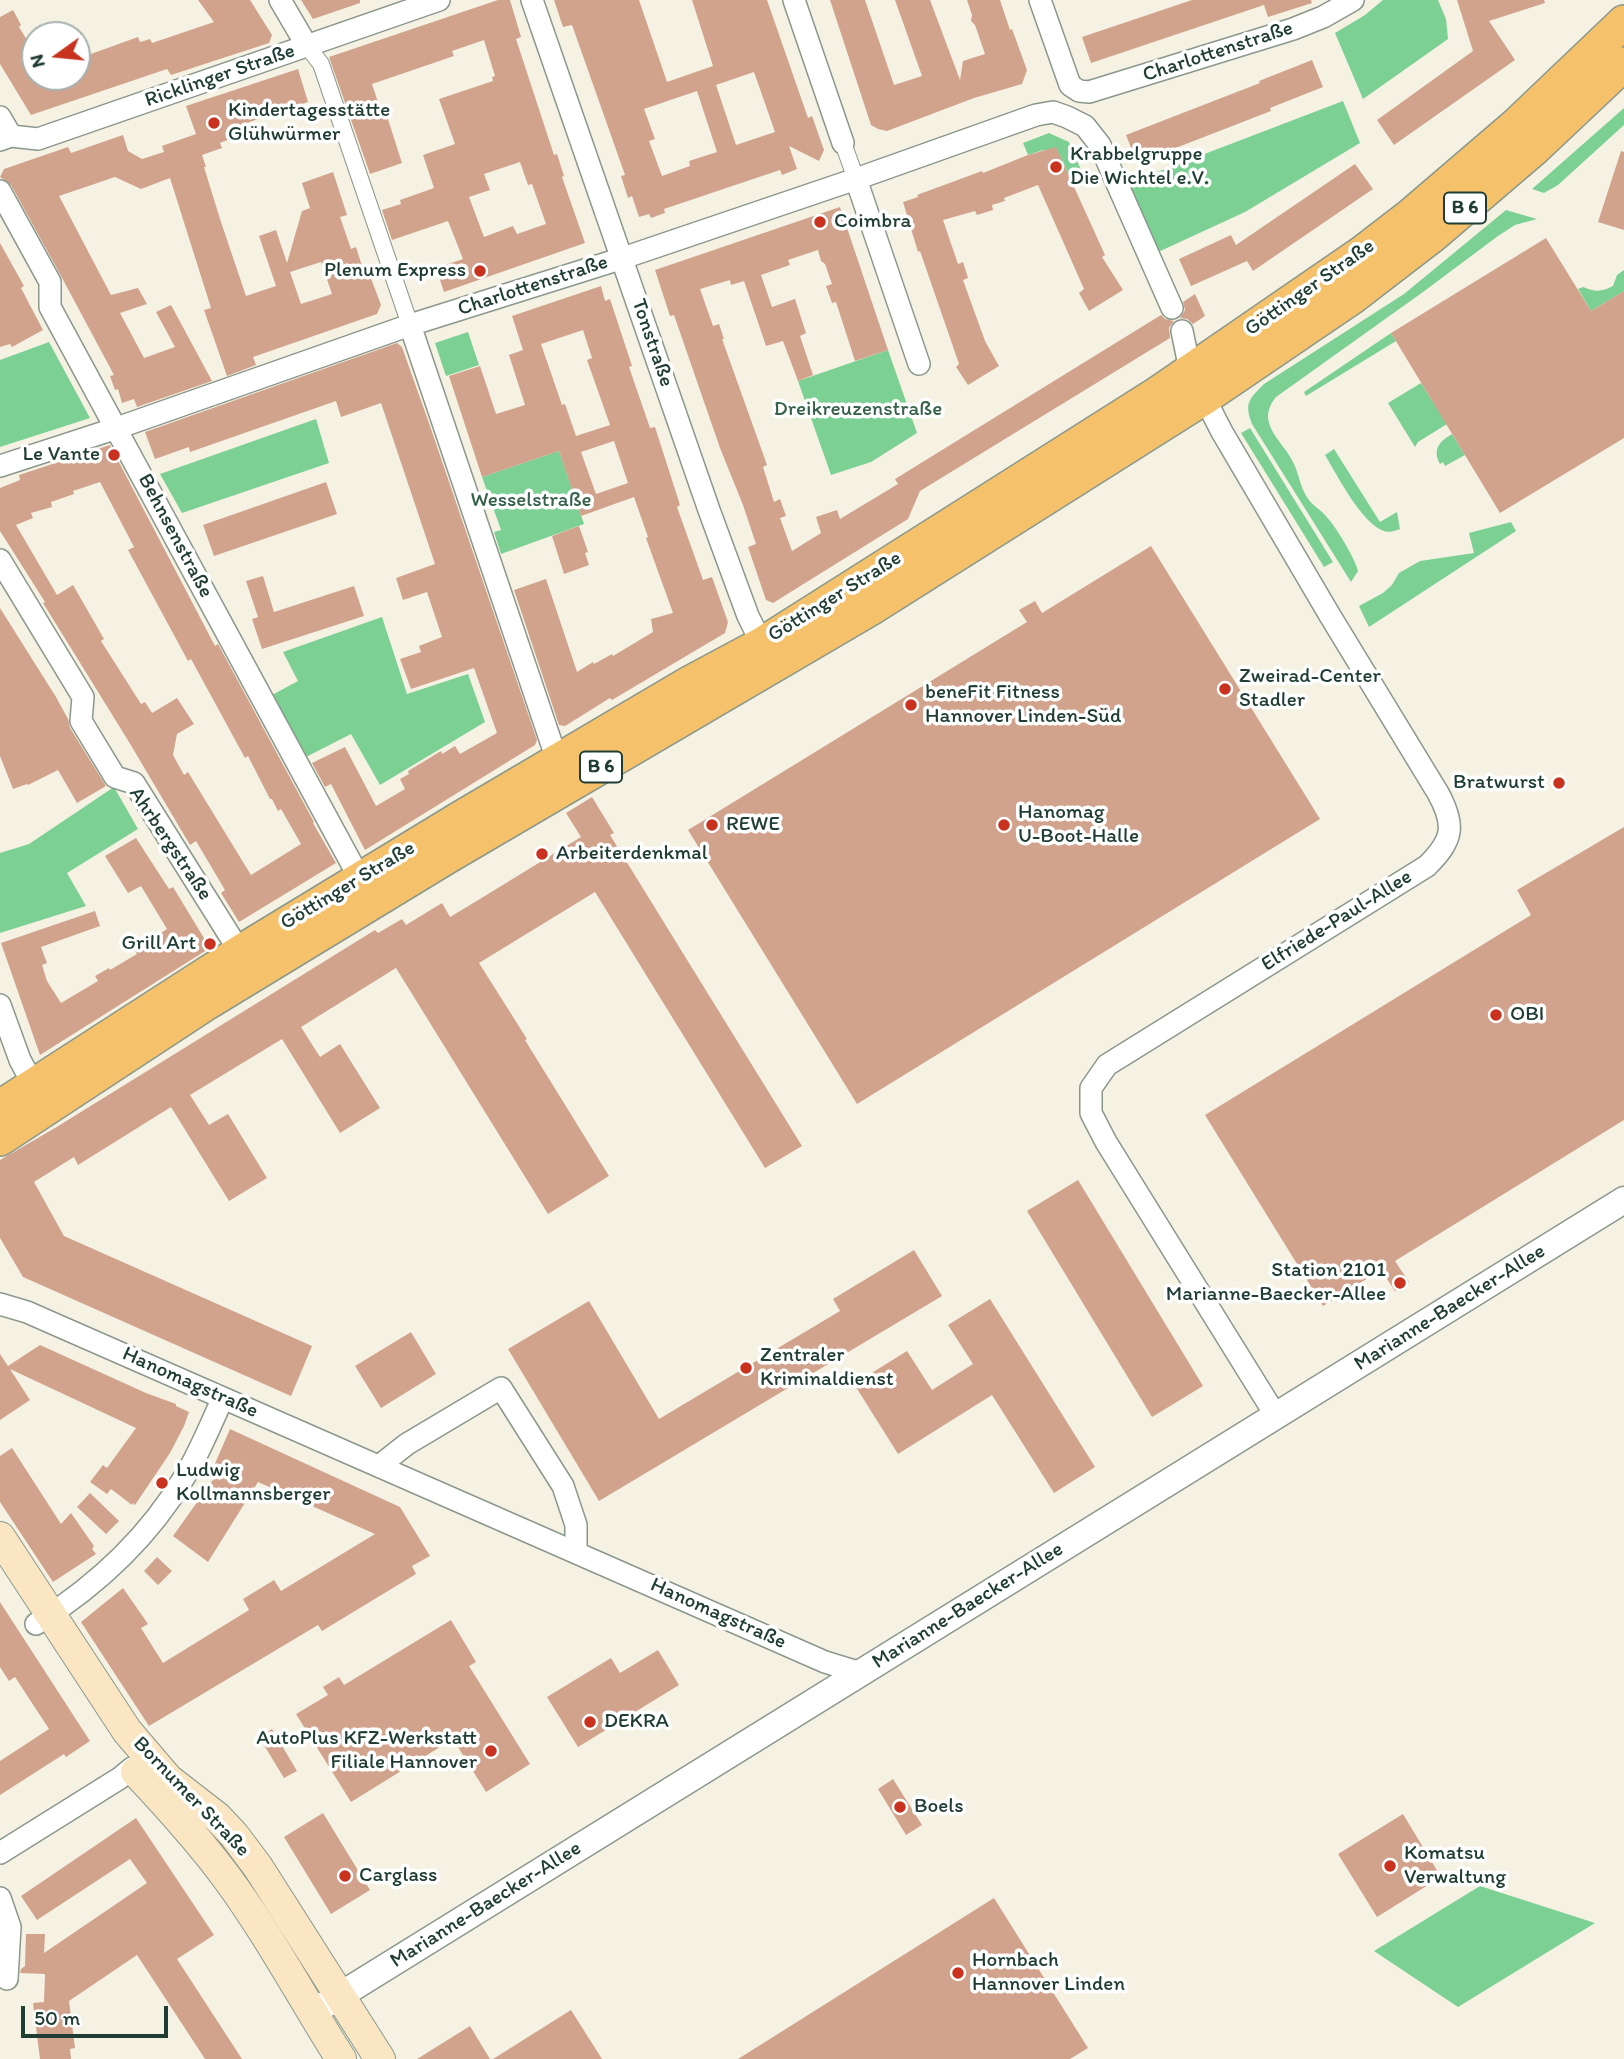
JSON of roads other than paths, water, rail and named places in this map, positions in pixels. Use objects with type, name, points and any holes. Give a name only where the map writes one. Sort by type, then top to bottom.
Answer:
[{"type":"main road","name":"Göttinger Straße","points":[[0,1139],[207,1003],[436,864],[870,609],[1197,384],[1411,215],[1516,125],[1624,22]]},
{"type":"main road","name":"Göttinger Straße","points":[[0,1107],[240,952],[462,817],[691,682],[762,644],[1155,395],[1197,384],[1344,303],[1432,236],[1535,148],[1624,64]]},
{"type":"main road","name":"Bornumer Straße","points":[[0,1537],[44,1620],[132,1768],[228,1879],[341,2059]]},
{"type":"main road","name":"Bornumer Straße","points":[[0,1568],[44,1620],[149,1758],[168,1779],[217,1817],[234,1835],[258,1867],[380,2059]]},
{"type":"street","points":[[280,0],[321,64],[552,745],[561,759]]},
{"type":"street","name":"Ricklinger Straße","points":[[6,138],[38,139],[439,0]]},
{"type":"street","name":"Tonstraße","points":[[532,0],[709,510],[748,616],[762,644]]},
{"type":"street","points":[[794,0],[919,364]]},
{"type":"street","name":"Charlottenstraße","points":[[1040,0],[1070,85],[1079,91],[1089,92],[1293,29],[1323,17],[1353,0]]},
{"type":"street","name":"Charlottenstraße","points":[[0,466],[411,325],[623,258],[1036,115],[1053,112],[1085,127],[1100,145],[1172,308]]},
{"type":"street","points":[[0,117],[6,138]]},
{"type":"street","name":"Behnsenstraße","points":[[0,191],[50,282],[50,307],[360,879]]},
{"type":"street","name":"Elfriede-Paul-Allee","points":[[1182,331],[1197,384],[1323,603],[1438,793],[1449,818],[1449,833],[1443,850],[1427,866],[1107,1065],[1091,1088],[1091,1113],[1106,1142],[1276,1416]]},
{"type":"street","name":"Ahrbergstraße","points":[[0,560],[83,697],[81,721],[115,777],[134,783],[240,952]]},
{"type":"street","points":[[0,1005],[20,1060],[34,1086]]},
{"type":"street","name":"Marianne-Baecker-Allee","points":[[313,2012],[1624,1200]]},
{"type":"street","name":"Hanomagstraße","points":[[0,1304],[27,1312],[825,1662],[861,1673]]},
{"type":"street","points":[[379,1466],[407,1444],[501,1388],[563,1486],[576,1525],[576,1552]]},
{"type":"street","points":[[44,1620],[104,1574],[141,1537],[186,1476],[223,1398]]},
{"type":"street","points":[[0,1853],[132,1768]]},
{"type":"street","points":[[0,1898],[9,1927],[7,1979]]},
{"type":"place","name":"Kindertagesstätte Glühwürmer","points":[[214,123]]},
{"type":"place","name":"Krabbelgruppe Die Wichtel e.V.","points":[[1056,167]]},
{"type":"place","name":"Coimbra","points":[[820,222]]},
{"type":"place","name":"Plenum Express","points":[[480,271]]},
{"type":"place","name":"Le Vante","points":[[114,455]]},
{"type":"place","name":"Zweirad-Center Stadler","points":[[1225,689]]},
{"type":"place","name":"beneFit Fitness Hannover Linden-Süd","points":[[911,705]]},
{"type":"place","name":"Bratwurst","points":[[1559,783]]},
{"type":"place","name":"REWE","points":[[712,825]]},
{"type":"place","name":"Hanomag U-Boot-Halle","points":[[1004,825]]},
{"type":"place","name":"Arbeiterdenkmal","points":[[542,854]]},
{"type":"place","name":"Grill Art","points":[[210,944]]},
{"type":"place","name":"OBI","points":[[1496,1015]]},
{"type":"place","name":"Station 2101 Marianne-Baecker-Allee","points":[[1400,1283]]},
{"type":"place","name":"Zentraler Kriminaldienst","points":[[746,1368]]},
{"type":"place","name":"Ludwig Kollmannsberger","points":[[162,1483]]},
{"type":"place","name":"DEKRA","points":[[590,1722]]},
{"type":"place","name":"AutoPlus KFZ-Werkstatt Filiale Hannover","points":[[491,1751]]},
{"type":"place","name":"Boels","points":[[900,1807]]},
{"type":"place","name":"Komatsu Verwaltung","points":[[1390,1866]]},
{"type":"place","name":"Carglass","points":[[345,1876]]},
{"type":"place","name":"Hornbach Hannover Linden","points":[[958,1973]]},
{"type":"park label","name":"Dreikreuzenstraße","points":[[858,410]]},
{"type":"park label","name":"Wesselstraße","points":[[531,501]]}]
